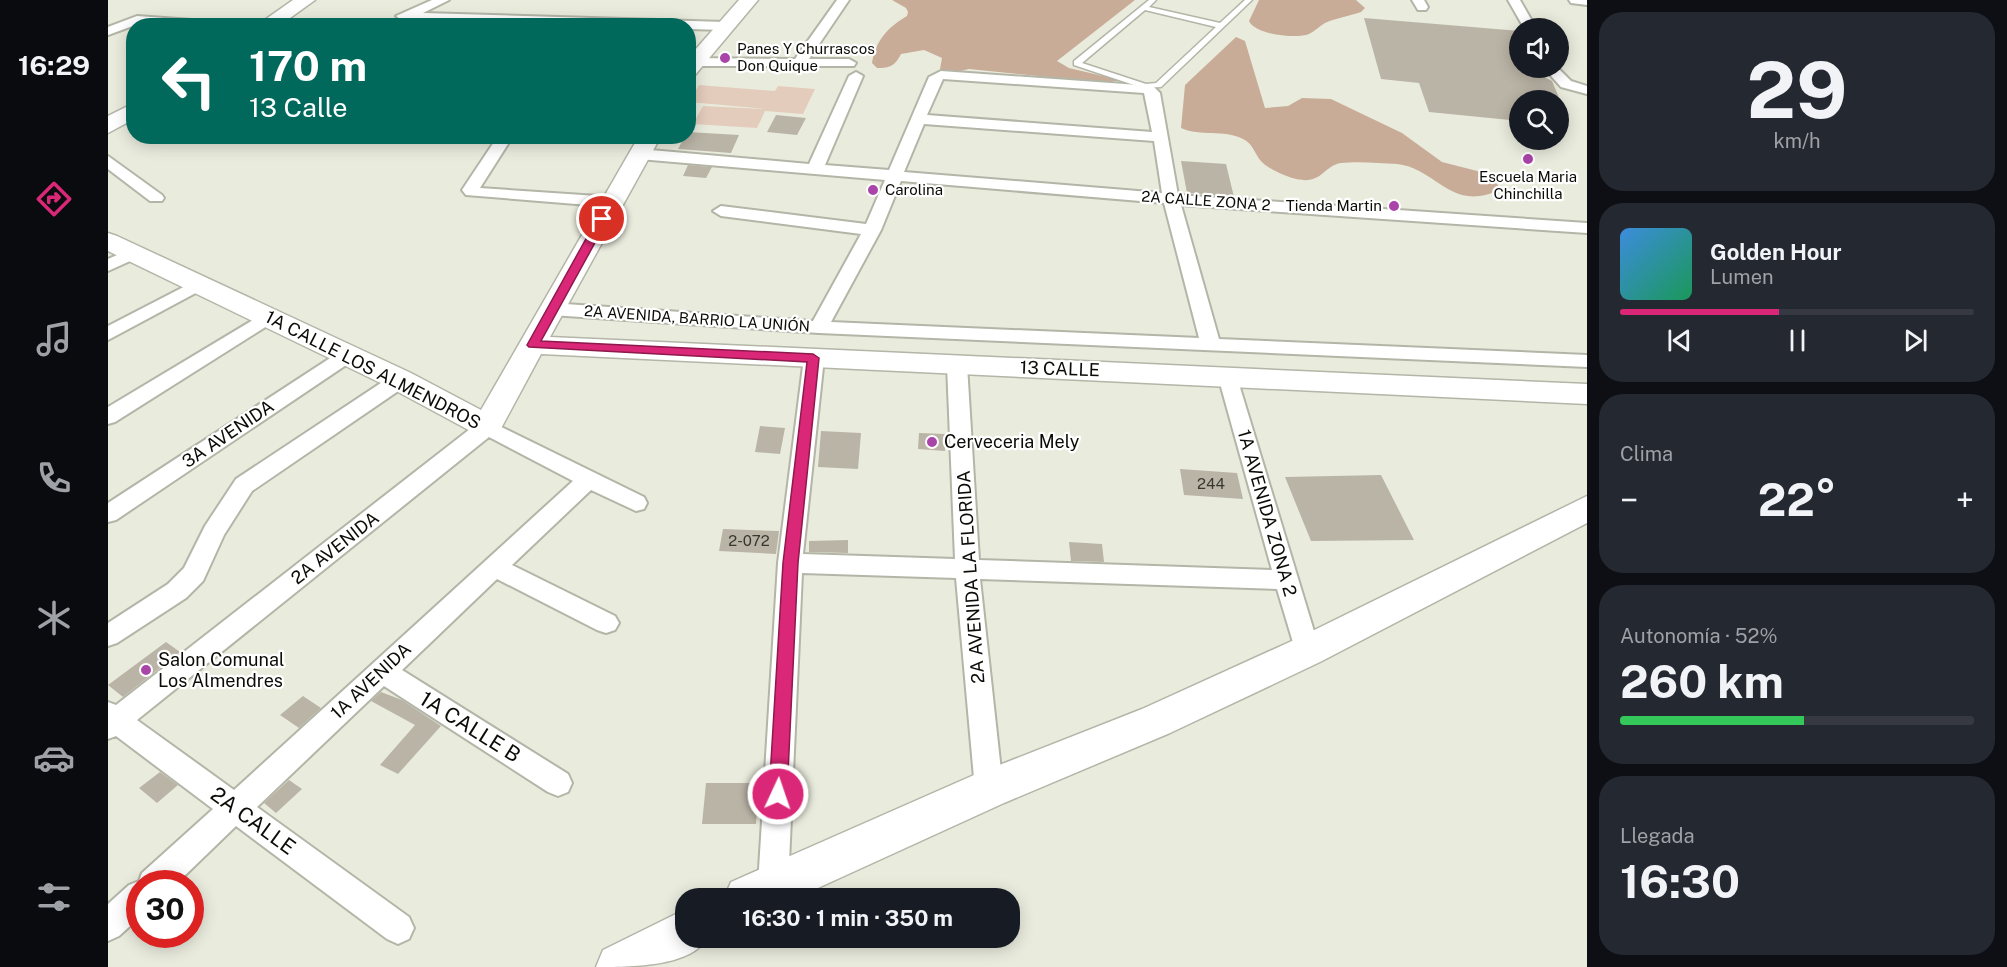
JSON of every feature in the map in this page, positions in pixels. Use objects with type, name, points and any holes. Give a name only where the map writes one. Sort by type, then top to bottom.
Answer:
[{"type":"street","points":[[278,18],[306,0]]},
{"type":"street","points":[[400,18],[443,0]]},
{"type":"street","points":[[696,58],[748,0]]},
{"type":"street","points":[[799,63],[843,0]]},
{"type":"street","points":[[1514,0],[1524,18]]},
{"type":"street","points":[[1575,0],[1587,1]]},
{"type":"street","points":[[402,16],[467,18]]},
{"type":"street","points":[[108,31],[126,24]]},
{"type":"street","points":[[696,25],[725,26]]},
{"type":"street","points":[[696,65],[799,63],[852,70],[814,169]]},
{"type":"street","name":"2A AVENIDA, BARRIO LA UNIÓN","points":[[551,309],[819,327],[872,230],[897,175],[936,77],[1029,80],[1148,89],[1153,93],[1160,137]]},
{"type":"street","points":[[1557,78],[1565,84],[1587,90]]},
{"type":"street","points":[[108,126],[126,116]]},
{"type":"street","points":[[919,119],[1160,137],[1171,199],[1211,345]]},
{"type":"street","points":[[501,144],[470,190],[471,192],[613,201]]},
{"type":"street","name":"2A CALLE ZONA 2","points":[[645,145],[814,169],[1171,199],[1587,228]]},
{"type":"street","name":"2A AVENIDA","points":[[111,720],[487,428],[551,309],[645,145]]},
{"type":"street","points":[[108,161],[156,198]]},
{"type":"street","points":[[721,211],[872,230]]},
{"type":"street","points":[[108,266],[120,247]]},
{"type":"street","name":"1A CALLE LOS ALMENDROS","points":[[120,247],[399,380],[487,428],[636,503]]},
{"type":"street","points":[[108,334],[199,284]]},
{"type":"street","points":[[108,417],[268,317]]},
{"type":"street","points":[[819,327],[1587,361]]},
{"type":"street","name":"13 CALLE","points":[[533,345],[1587,394]]},
{"type":"street","name":"3A AVENIDA","points":[[108,514],[348,355]]},
{"type":"street","points":[[760,888],[790,563],[813,358]]},
{"type":"street","name":"2A AVENIDA LA FLORIDA","points":[[957,365],[967,568],[989,789]]},
{"type":"street","name":"1A AVENIDA ZONA 2","points":[[1228,376],[1307,651]]},
{"type":"street","points":[[108,636],[177,591],[194,574],[213,532],[244,486],[399,380]]},
{"type":"street","name":"1A AVENIDA","points":[[168,870],[589,479]]},
{"type":"street","points":[[769,888],[989,789],[1156,721],[1307,651],[1587,508]]},
{"type":"street","points":[[790,563],[1287,580]]},
{"type":"street","points":[[494,567],[606,623]]},
{"type":"street","name":"1A CALLE B","points":[[382,671],[558,783]]},
{"type":"street","name":"2A CALLE","points":[[111,720],[398,928]]},
{"type":"street","points":[[108,925],[126,909]]},
{"type":"street","points":[[620,967],[675,938]]},
{"type":"lane","points":[[1153,0],[1077,63],[1146,86],[1158,85],[1249,0]]},
{"type":"lane","points":[[1145,8],[1222,26]]},
{"type":"shaded area","points":[[892,0],[1135,0],[1057,61],[1069,68],[1124,81],[1086,81],[969,69],[948,74],[940,69],[942,58],[924,50],[901,54],[892,66],[877,68],[872,63],[876,48],[888,30],[907,16],[908,12],[906,8]]},
{"type":"shaded area","points":[[1259,0],[1356,0],[1365,8],[1361,12],[1325,23],[1309,34],[1286,36],[1259,30],[1249,21]]},
{"type":"shaded area","points":[[1236,37],[1245,41],[1265,108],[1288,106],[1302,98],[1331,99],[1402,133],[1442,162],[1489,174],[1501,189],[1484,195],[1469,196],[1445,187],[1411,167],[1397,164],[1341,163],[1317,177],[1305,180],[1296,179],[1267,166],[1260,160],[1249,143],[1243,139],[1228,134],[1196,132],[1181,128],[1185,85]]},
{"type":"shaded area","points":[[699,85],[775,91],[778,86],[815,89],[803,114],[765,111],[757,128],[696,124],[696,119],[703,106],[766,109],[696,103],[696,90]]},
{"type":"building","points":[[1364,18],[1509,30],[1509,78],[1546,78],[1552,81],[1556,90],[1509,90],[1509,120],[1429,112],[1419,83],[1381,79]]},
{"type":"building","points":[[776,115],[806,118],[797,135],[767,132]]},
{"type":"building","points":[[696,132],[739,135],[731,153],[678,149],[681,144],[696,144]]},
{"type":"building","points":[[1181,161],[1226,164],[1234,197],[1187,193]]},
{"type":"building","points":[[688,165],[712,167],[706,178],[683,176]]},
{"type":"building","points":[[760,426],[785,428],[780,454],[755,452]]},
{"type":"building","points":[[821,431],[861,433],[858,469],[818,467]]},
{"type":"building","name":"Cerveceria Mely","points":[[919,433],[945,434],[945,451],[918,449]]},
{"type":"building","points":[[1180,469],[1237,473],[1243,499],[1184,495]]},
{"type":"building","points":[[1381,475],[1414,540],[1311,541],[1285,477]]},
{"type":"building","points":[[723,529],[779,531],[776,554],[719,551]]},
{"type":"building","points":[[848,540],[848,553],[809,552],[809,541]]},
{"type":"building","points":[[1069,542],[1102,544],[1104,562],[1071,561]]},
{"type":"building","name":"Salon Comunal Los Almendres","points":[[166,642],[180,652],[123,697],[108,685]]},
{"type":"building","points":[[381,692],[402,700],[441,726],[398,774],[380,765],[415,725],[371,701]]},
{"type":"building","points":[[303,696],[321,708],[299,728],[280,715]]},
{"type":"building","points":[[160,772],[178,785],[157,803],[139,788]]},
{"type":"building","points":[[289,780],[302,789],[276,813],[264,803]]},
{"type":"building","points":[[706,783],[759,783],[756,824],[702,824]]},
{"type":"place","name":"Panes Y Churrascos Don Quique","points":[[725,58]]},
{"type":"place","name":"Escuela Maria Chinchilla","points":[[1528,159]]},
{"type":"place","name":"Carolina","points":[[873,190]]},
{"type":"place","name":"Tienda Martin","points":[[1394,206]]},
{"type":"place","name":"Cerveceria Mely","points":[[932,442]]},
{"type":"place","name":"Salon Comunal Los Almendres","points":[[146,670]]},
{"type":"route","points":[[602,219],[533,345],[813,358],[790,563],[778,794]]}]
